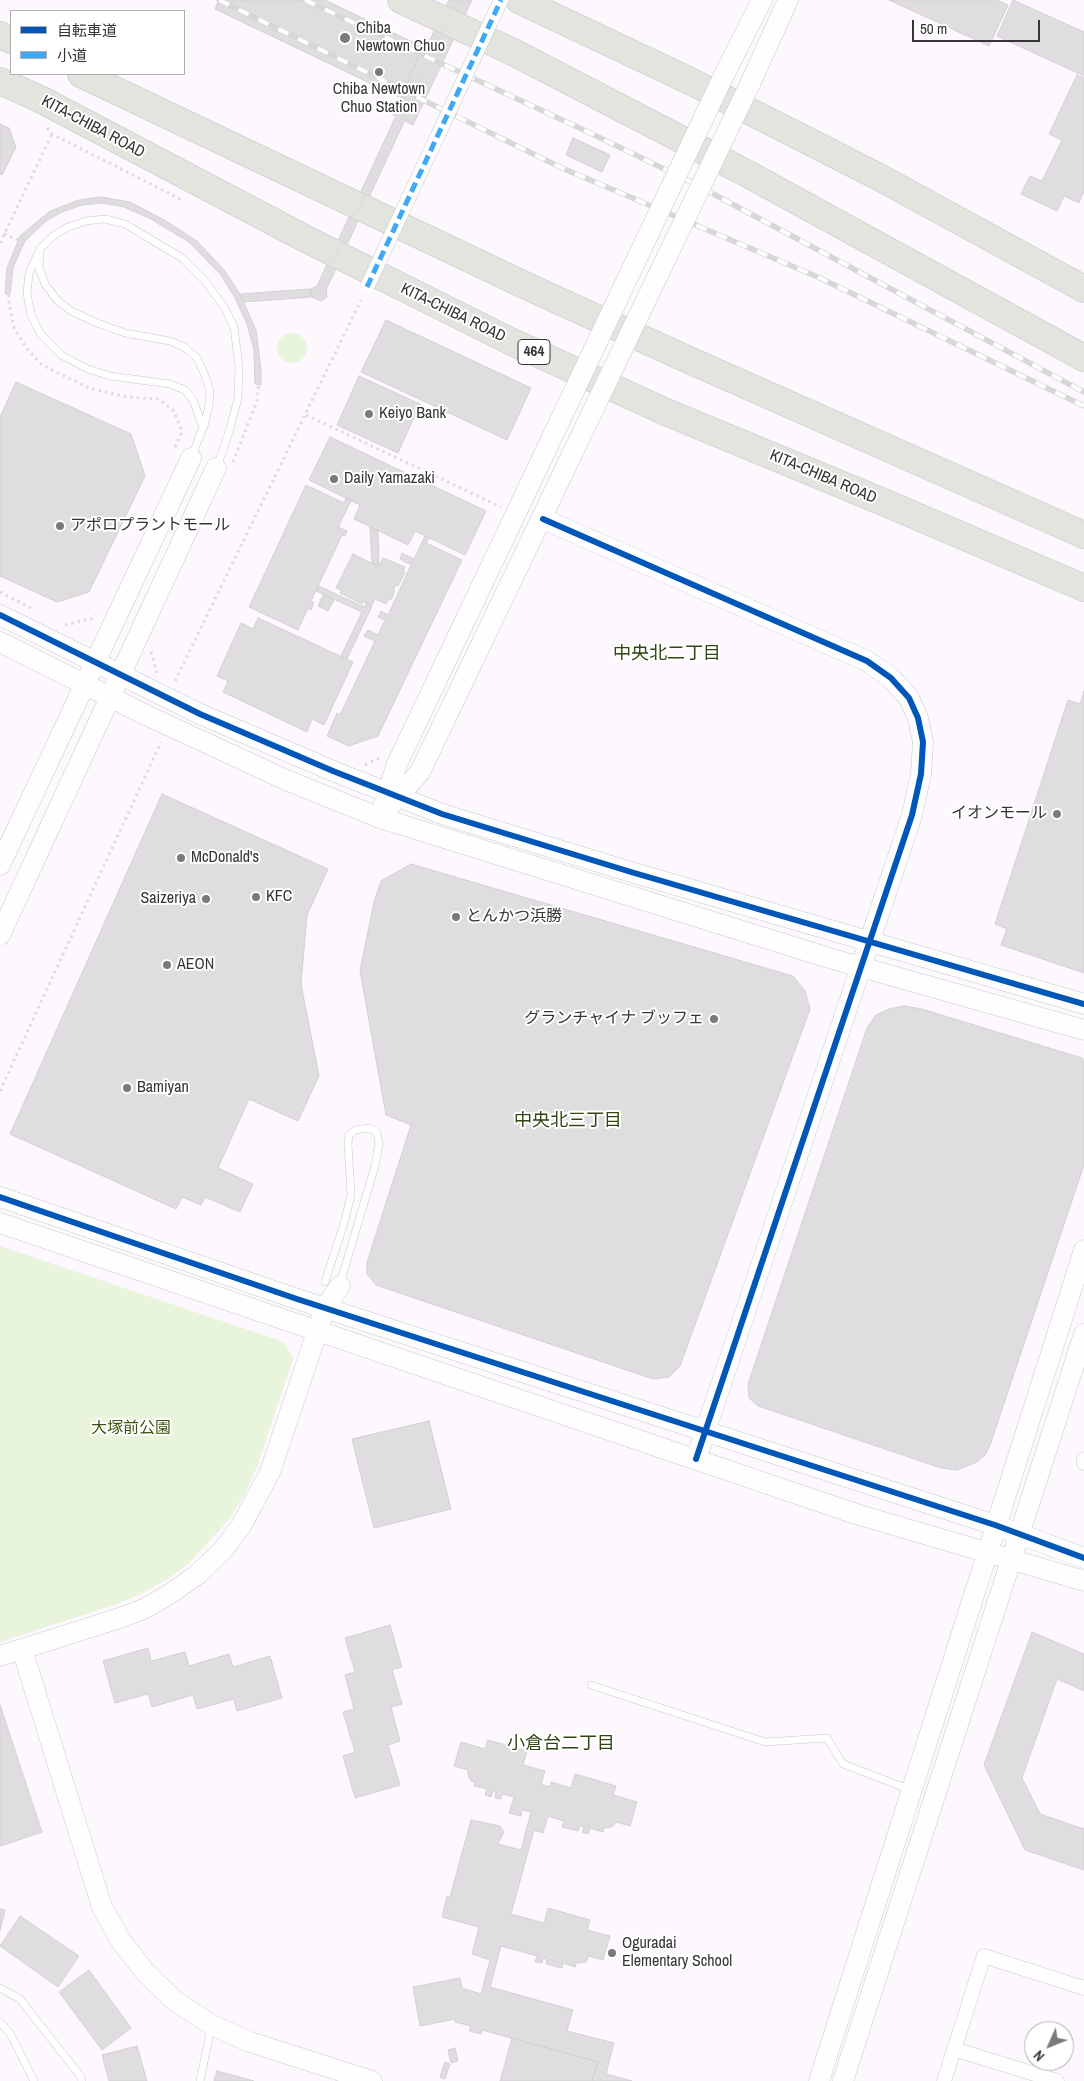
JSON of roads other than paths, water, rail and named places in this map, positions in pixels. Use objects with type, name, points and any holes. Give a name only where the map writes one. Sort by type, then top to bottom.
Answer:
[{"type":"highway","points":[[400,0],[513,52],[746,173],[1084,358]]},
{"type":"highway","points":[[519,0],[690,81],[879,177],[1084,289]]},
{"type":"highway","points":[[83,75],[570,306],[1084,535]]},
{"type":"highway","name":"KITA-CHIBA ROAD","points":[[0,81],[42,100],[306,239],[510,341],[666,412],[1084,588]]},
{"type":"street","points":[[367,287],[501,0]]},
{"type":"street","points":[[393,795],[397,764],[725,73],[762,0]]},
{"type":"street","points":[[380,818],[393,795],[420,772],[543,519],[788,0]]},
{"type":"street","points":[[0,864],[191,458]]},
{"type":"street","points":[[0,935],[110,697],[224,466]]},
{"type":"street","points":[[543,519],[867,661],[891,678],[908,698],[918,718],[923,742],[921,774],[912,815],[696,1459]]},
{"type":"street","points":[[0,615],[200,714],[333,771],[445,815],[631,872],[1084,1004]]},
{"type":"street","points":[[0,642],[85,685],[286,780],[380,818],[860,967],[1084,1030]]},
{"type":"street","points":[[0,1197],[325,1308],[995,1525],[1084,1558]]},
{"type":"street","points":[[0,1223],[856,1514],[1084,1581]]},
{"type":"street","points":[[819,2081],[1084,1250]]},
{"type":"street","points":[[0,1656],[146,1608],[198,1574],[223,1550],[251,1509],[270,1472],[332,1284]]},
{"type":"street","points":[[843,2081],[1011,1558],[1082,1345]]},
{"type":"street","points":[[22,1649],[102,1907],[121,1941],[146,1973],[175,2002],[212,2025],[250,2042],[372,2081]]},
{"type":"street","points":[[944,2081],[984,1956],[1084,1988]]},
{"type":"street","points":[[954,2049],[1057,2081]]},
{"type":"lane","points":[[204,427],[193,400],[185,390],[170,384],[110,376],[88,369],[60,354],[40,333],[31,315],[27,293],[29,273],[40,249],[52,236],[68,227],[86,221],[105,219],[125,224],[182,258],[205,281],[224,307],[234,327],[239,367],[238,398],[224,466]]},
{"type":"lane","points":[[40,249],[39,268],[45,284],[57,300],[71,311],[125,333],[170,342],[184,347],[197,358],[210,391],[204,427],[191,458]]},
{"type":"lane","points":[[369,1128],[376,1132],[379,1144],[375,1166],[332,1284],[351,1195],[349,1135],[355,1130],[369,1128]]},
{"type":"lane","points":[[590,1685],[765,1742],[827,1738],[843,1764],[911,1790]]},
{"type":"lane","points":[[0,1988],[20,1999],[81,2077],[82,2081]]},
{"type":"lane","points":[[0,2022],[11,2035],[34,2081]]},
{"type":"lane","points":[[200,2081],[212,2025]]},
{"type":"railway","points":[[219,0],[562,168],[820,278],[1084,406]]},
{"type":"railway","points":[[305,0],[689,181],[1084,392]]},
{"type":"place","name":"Chiba Newtown Chuo","points":[[345,38]]},
{"type":"place","name":"Chiba Newtown Chuo Station","points":[[379,72]]},
{"type":"place","name":"Keiyo Bank","points":[[369,414]]},
{"type":"place","name":"Daily Yamazaki","points":[[334,479]]},
{"type":"place","name":"アポロプラントモール","points":[[60,526]]},
{"type":"place","name":"イオンモール","points":[[1057,814]]},
{"type":"place","name":"McDonald's","points":[[181,858]]},
{"type":"place","name":"KFC","points":[[256,897]]},
{"type":"place","name":"Saizeriya","points":[[206,899]]},
{"type":"place","name":"とんかつ浜勝","points":[[456,917]]},
{"type":"place","name":"AEON","points":[[167,965]]},
{"type":"place","name":"グランチャイナ ブッフェ","points":[[714,1019]]},
{"type":"place","name":"Bamiyan","points":[[127,1088]]},
{"type":"place","name":"Oguradai Elementary School","points":[[612,1953]]},
{"type":"district","name":"中央北二丁目","points":[[667,654]]},
{"type":"district","name":"中央北三丁目","points":[[568,1121]]},
{"type":"district","name":"小倉台二丁目","points":[[561,1744]]},
{"type":"park label","name":"大塚前公園","points":[[131,1429]]}]
